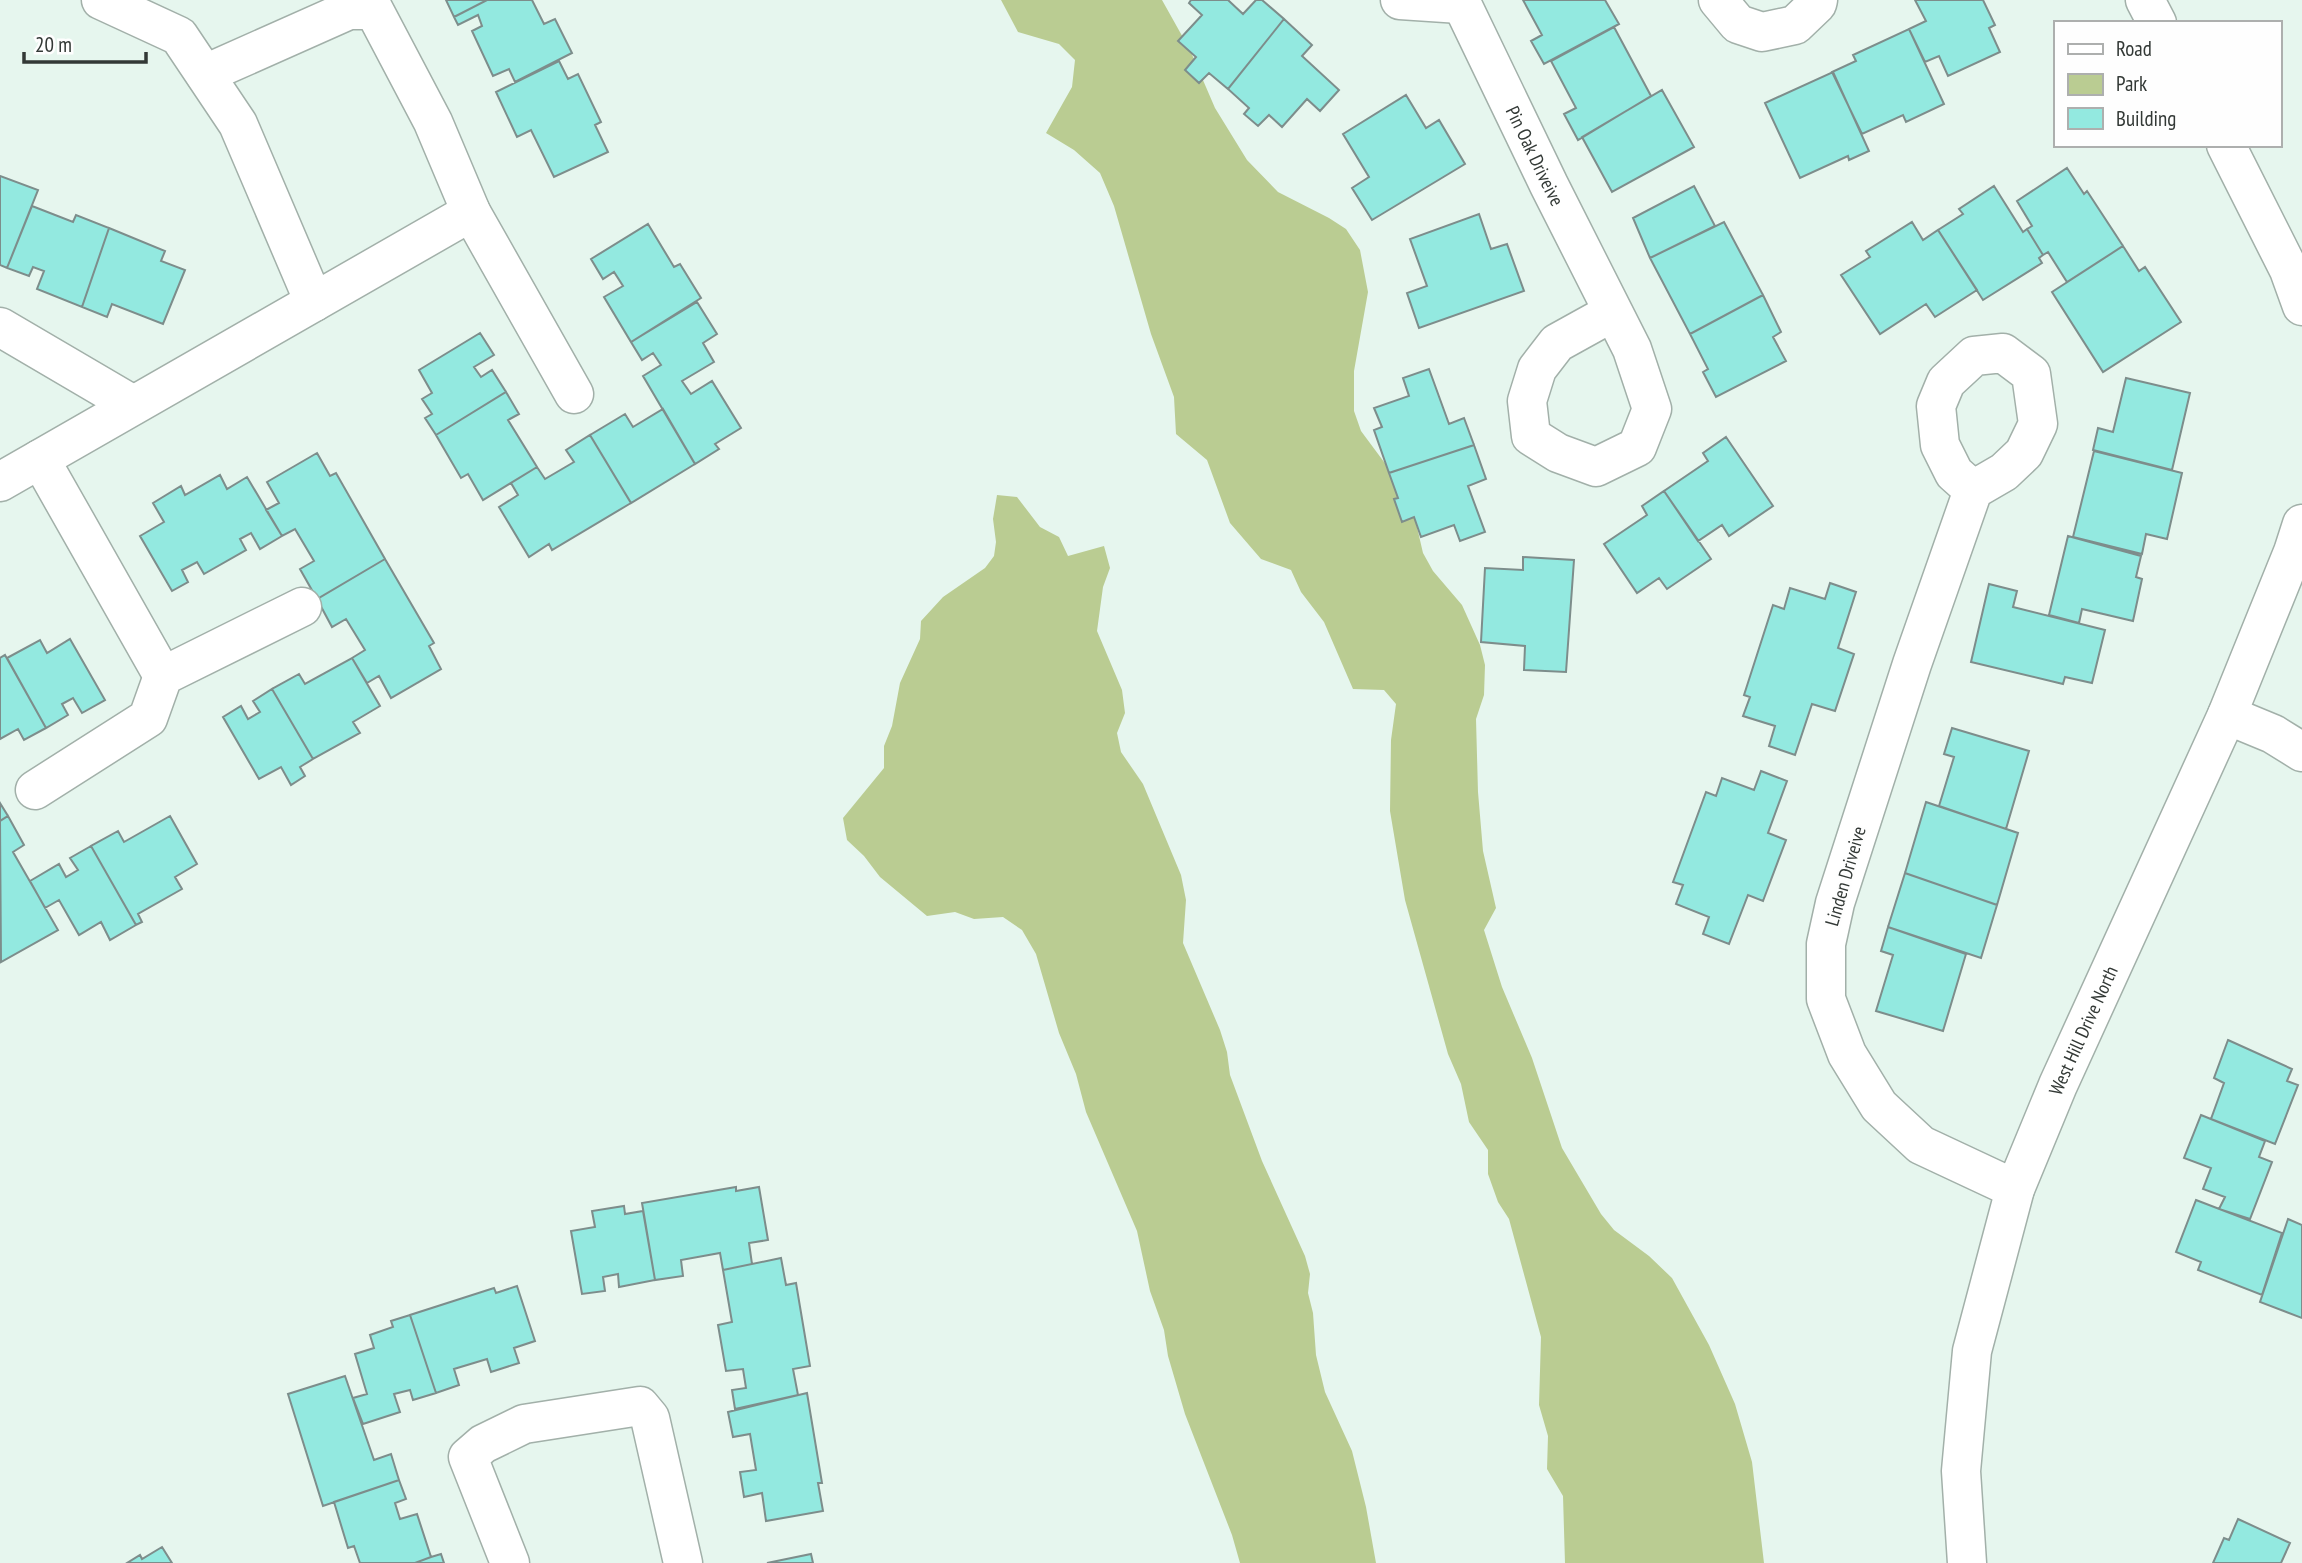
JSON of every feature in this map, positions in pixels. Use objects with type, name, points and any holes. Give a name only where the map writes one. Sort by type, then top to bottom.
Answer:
[{"type":"street","points":[[101,0],[180,36],[239,124],[314,302]]},
{"type":"street","points":[[1401,0],[1460,2]]},
{"type":"street","points":[[1718,0],[1738,24],[1762,32],[1795,25],[1818,4],[1818,0]]},
{"type":"street","points":[[2145,0],[2156,21]]},
{"type":"street","name":"Pin Oak Driveive","points":[[1460,2],[1614,312]]},
{"type":"street","points":[[205,74],[349,10],[374,10],[433,122],[471,212],[573,394]]},
{"type":"street","points":[[2227,147],[2289,270],[2302,306]]},
{"type":"street","points":[[0,482],[471,212]]},
{"type":"street","points":[[0,327],[133,405]]},
{"type":"street","points":[[40,459],[163,676]]},
{"type":"street","name":"Linden Driveive","points":[[1973,490],[1912,664],[1835,903],[1826,944],[1826,999],[1847,1054],[1879,1106],[1921,1145],[2015,1189]]},
{"type":"street","name":"West Hill Drive North","points":[[1967,1563],[1961,1471],[1972,1351],[2015,1189],[2059,1085],[2227,715],[2302,524]]},
{"type":"street","points":[[35,790],[148,718],[163,676],[302,607]]},
{"type":"street","points":[[2227,715],[2273,734],[2302,752]]},
{"type":"street","points":[[510,1563],[468,1457],[483,1444],[524,1424],[640,1406],[650,1418],[683,1563]]},
{"type":"green space","points":[[1001,0],[1162,0],[1190,50],[1215,108],[1247,160],[1278,192],[1346,229],[1360,250],[1368,292],[1354,371],[1354,411],[1361,431],[1410,497],[1423,553],[1433,571],[1462,605],[1480,645],[1485,665],[1484,695],[1476,719],[1478,792],[1483,851],[1496,908],[1484,930],[1502,987],[1532,1058],[1562,1148],[1601,1214],[1614,1230],[1649,1256],[1672,1278],[1709,1345],[1735,1404],[1752,1462],[1764,1563],[1565,1563],[1563,1496],[1547,1469],[1548,1436],[1539,1405],[1541,1337],[1509,1219],[1498,1202],[1488,1174],[1488,1150],[1469,1122],[1461,1084],[1448,1054],[1405,900],[1390,811],[1391,740],[1396,704],[1384,690],[1353,689],[1324,622],[1301,592],[1291,570],[1261,559],[1230,523],[1207,460],[1176,434],[1174,397],[1151,334],[1114,206],[1100,173],[1074,150],[1046,133],[1072,87],[1075,60],[1059,44],[1018,32]]},
{"type":"green space","points":[[997,495],[1017,497],[1040,527],[1059,537],[1068,556],[1104,546],[1110,568],[1103,587],[1097,631],[1122,690],[1125,713],[1117,733],[1121,752],[1143,784],[1181,875],[1186,900],[1183,943],[1220,1030],[1230,1075],[1262,1161],[1305,1256],[1310,1274],[1308,1293],[1313,1313],[1316,1355],[1325,1392],[1352,1451],[1376,1563],[1240,1563],[1232,1535],[1185,1414],[1168,1356],[1164,1330],[1150,1291],[1137,1231],[1086,1112],[1036,954],[1022,930],[1003,917],[974,919],[955,912],[927,916],[880,877],[847,840],[843,818],[884,768],[884,746],[892,726],[900,683],[920,639],[921,621],[943,597],[985,568],[994,556],[996,542],[993,519]]},
{"type":"building","points":[[446,0],[487,0],[454,17]]},
{"type":"building","points":[[487,0],[532,0],[544,24],[555,19],[572,53],[515,82],[509,69],[493,76],[472,31],[482,26],[478,15],[458,25],[454,17]]},
{"type":"building","points":[[1191,0],[1228,0],[1243,14],[1256,0],[1262,0],[1284,19],[1228,89],[1209,73],[1199,83],[1185,70],[1196,57],[1178,41],[1202,15],[1189,3]]},
{"type":"building","points":[[1523,0],[1605,0],[1619,24],[1544,64],[1531,41],[1542,35]]},
{"type":"building","points":[[1915,0],[1983,0],[1995,25],[1989,28],[2000,52],[1948,76],[1939,56],[1925,62],[1909,29],[1926,21]]},
{"type":"building","points":[[1284,19],[1312,45],[1302,56],[1339,90],[1320,111],[1307,99],[1282,127],[1269,115],[1258,126],[1244,114],[1249,108],[1228,89]]},
{"type":"building","points":[[1614,27],[1651,96],[1578,140],[1564,114],[1576,108],[1551,61]]},
{"type":"building","points":[[1909,29],[1944,104],[1906,122],[1903,115],[1862,134],[1832,72],[1856,61],[1853,55]]},
{"type":"building","points":[[559,61],[568,79],[578,74],[601,122],[595,125],[608,152],[554,177],[531,130],[517,137],[496,92]]},
{"type":"building","points":[[1833,72],[1869,151],[1849,160],[1848,156],[1800,178],[1765,103]]},
{"type":"building","points":[[1662,90],[1694,147],[1612,192],[1582,137]]},
{"type":"building","points":[[1406,95],[1426,128],[1439,120],[1465,164],[1372,220],[1352,188],[1369,177],[1343,134]]},
{"type":"building","points":[[2067,168],[2084,194],[2087,191],[2123,246],[2067,282],[2048,252],[2043,255],[2027,229],[2032,226],[2017,201]]},
{"type":"building","points":[[0,176],[38,190],[7,268],[0,265]]},
{"type":"building","points":[[1694,186],[1715,226],[1650,258],[1633,218]]},
{"type":"building","points":[[1994,186],[2023,232],[2027,229],[2043,255],[2039,258],[2042,263],[1983,300],[1938,230],[1963,214],[1959,209]]},
{"type":"building","points":[[32,206],[73,222],[76,215],[109,228],[82,307],[37,289],[44,271],[33,267],[29,276],[7,268]]},
{"type":"building","points":[[1479,214],[1491,249],[1507,244],[1524,291],[1419,328],[1407,293],[1427,286],[1410,239]]},
{"type":"building","points":[[1724,222],[1763,295],[1690,334],[1650,258]]},
{"type":"building","points":[[1912,222],[1923,240],[1938,230],[1977,290],[1935,317],[1926,304],[1880,334],[1841,275],[1870,257],[1866,251]]},
{"type":"building","points":[[648,224],[674,267],[680,264],[701,298],[631,342],[604,297],[623,286],[614,272],[603,279],[591,259]]},
{"type":"building","points":[[109,228],[165,251],[161,261],[185,270],[163,324],[112,304],[107,317],[82,307]]},
{"type":"building","points":[[2123,246],[2139,271],[2145,267],[2181,322],[2103,372],[2052,292]]},
{"type":"building","points":[[1763,295],[1781,332],[1773,337],[1786,361],[1716,397],[1703,372],[1708,369],[1690,334]]},
{"type":"building","points":[[697,302],[717,334],[703,343],[714,362],[682,381],[691,394],[712,381],[741,428],[715,444],[719,449],[695,464],[643,376],[661,365],[653,353],[642,360],[631,342]]},
{"type":"building","points":[[480,333],[494,355],[474,367],[481,377],[492,370],[506,392],[436,435],[425,418],[432,414],[422,399],[432,393],[419,370]]},
{"type":"building","points":[[1429,369],[1449,424],[1464,418],[1474,445],[1389,473],[1374,430],[1382,427],[1374,408],[1409,396],[1403,378]]},
{"type":"building","points":[[2126,378],[2190,393],[2172,470],[2093,450],[2098,428],[2113,432]]},
{"type":"building","points":[[506,392],[519,414],[508,420],[537,467],[483,500],[468,474],[461,478],[436,435]]},
{"type":"building","points":[[663,409],[695,464],[631,503],[590,435],[625,414],[633,427]]},
{"type":"building","points":[[590,435],[631,503],[552,550],[549,544],[529,557],[499,507],[518,495],[511,483],[537,467],[545,479],[574,462],[566,450]]},
{"type":"building","points":[[1726,437],[1773,506],[1729,536],[1722,525],[1698,541],[1664,491],[1708,461],[1703,453]]},
{"type":"building","points":[[1474,445],[1486,479],[1468,486],[1485,532],[1460,541],[1454,525],[1421,537],[1414,517],[1402,522],[1394,499],[1398,498],[1389,473]]},
{"type":"building","points":[[2094,451],[2182,473],[2167,539],[2146,534],[2142,554],[2073,537]]},
{"type":"building","points":[[317,453],[330,476],[336,473],[385,559],[317,599],[300,569],[314,561],[295,529],[282,536],[266,510],[279,503],[267,482]]},
{"type":"building","points":[[220,475],[227,489],[247,477],[282,536],[260,549],[251,533],[240,539],[246,550],[204,574],[197,562],[182,570],[188,582],[172,591],[140,536],[164,522],[153,503],[181,486],[185,495]]},
{"type":"building","points":[[1664,491],[1711,559],[1667,589],[1659,578],[1637,593],[1604,544],[1647,515],[1642,506]]},
{"type":"building","points":[[2068,536],[2141,556],[2136,577],[2142,579],[2133,621],[2082,609],[2079,623],[2049,615]]},
{"type":"building","points":[[1523,557],[1574,560],[1566,672],[1524,670],[1525,646],[1481,642],[1485,568],[1523,570]]},
{"type":"building","points":[[385,559],[434,643],[429,646],[441,669],[391,698],[379,676],[367,683],[352,658],[365,650],[346,619],[332,627],[317,599]]},
{"type":"building","points":[[1830,583],[1856,592],[1838,648],[1854,654],[1835,711],[1812,704],[1795,755],[1769,746],[1775,726],[1743,716],[1750,697],[1744,695],[1773,605],[1784,609],[1790,588],[1825,599]]},
{"type":"building","points":[[1989,584],[2017,591],[2013,607],[2105,630],[2092,683],[2065,677],[2063,684],[1971,662]]},
{"type":"building","points":[[70,639],[105,700],[82,713],[73,698],[62,704],[68,715],[46,728],[7,658],[40,640],[47,653]]},
{"type":"building","points":[[5,655],[46,728],[24,740],[18,729],[0,739],[0,658]]},
{"type":"building","points":[[352,658],[380,706],[353,722],[360,733],[313,759],[272,689],[299,674],[305,684]]},
{"type":"building","points":[[272,689],[313,759],[300,767],[305,776],[291,785],[281,767],[259,779],[223,717],[241,706],[248,719],[260,712],[253,701]]},
{"type":"building","points":[[1952,728],[2029,751],[2006,829],[1939,806],[1954,757],[1944,754]]},
{"type":"building","points":[[1761,771],[1787,781],[1768,833],[1786,840],[1763,901],[1748,895],[1729,944],[1703,934],[1709,917],[1676,904],[1683,885],[1673,882],[1706,792],[1716,796],[1722,778],[1754,790]]},
{"type":"building","points":[[1926,802],[2018,833],[1997,905],[1905,873]]},
{"type":"building","points":[[0,803],[8,816],[0,821]]},
{"type":"building","points":[[8,816],[24,845],[13,852],[58,930],[1,962],[0,821]]},
{"type":"building","points":[[170,816],[197,864],[175,877],[182,889],[138,914],[142,922],[136,925],[91,846],[118,831],[124,842]]},
{"type":"building","points":[[91,846],[136,925],[110,940],[101,922],[79,935],[59,900],[45,908],[30,881],[59,864],[66,877],[78,870],[70,858]]},
{"type":"building","points":[[1905,873],[1997,905],[1981,958],[1888,927]]},
{"type":"building","points":[[1888,927],[1966,954],[1943,1031],[1876,1011],[1893,955],[1881,951]]},
{"type":"building","points":[[2228,1040],[2292,1069],[2287,1081],[2298,1085],[2275,1144],[2211,1119],[2224,1083],[2214,1078]]},
{"type":"building","points":[[2201,1115],[2265,1141],[2259,1157],[2272,1162],[2250,1219],[2219,1209],[2225,1197],[2203,1189],[2211,1168],[2184,1158]]},
{"type":"building","points":[[736,1187],[736,1191],[759,1187],[768,1240],[749,1243],[752,1264],[723,1270],[720,1253],[681,1260],[683,1276],[655,1280],[642,1203]]},
{"type":"building","points":[[2196,1200],[2282,1233],[2262,1295],[2198,1270],[2201,1262],[2176,1252]]},
{"type":"building","points":[[624,1206],[625,1214],[643,1211],[655,1280],[619,1287],[618,1274],[603,1277],[605,1291],[582,1294],[571,1231],[595,1227],[592,1211]]},
{"type":"building","points":[[2288,1219],[2302,1225],[2302,1318],[2260,1302]]},
{"type":"building","points":[[781,1258],[786,1285],[796,1283],[810,1366],[793,1369],[798,1395],[735,1409],[732,1390],[746,1388],[743,1369],[726,1371],[718,1325],[732,1322],[723,1270]]},
{"type":"building","points":[[517,1286],[535,1341],[514,1348],[519,1363],[491,1372],[487,1359],[454,1369],[459,1385],[436,1393],[410,1315],[494,1288],[496,1293]]},
{"type":"building","points":[[410,1315],[436,1393],[413,1400],[410,1390],[394,1394],[400,1412],[363,1424],[353,1398],[367,1394],[355,1354],[374,1348],[370,1335],[393,1327],[391,1321]]},
{"type":"building","points":[[345,1376],[374,1460],[391,1454],[399,1480],[323,1506],[288,1394]]},
{"type":"building","points":[[807,1393],[822,1483],[818,1483],[823,1511],[766,1521],[762,1493],[744,1497],[740,1472],[756,1470],[750,1434],[733,1437],[728,1412]]},
{"type":"building","points":[[399,1480],[406,1499],[395,1503],[400,1519],[417,1514],[431,1557],[415,1563],[360,1563],[354,1546],[348,1548],[334,1502]]},
{"type":"building","points":[[2238,1519],[2290,1543],[2281,1563],[2213,1563],[2224,1538],[2229,1540]]},
{"type":"building","points":[[162,1547],[172,1563],[127,1563],[140,1555],[142,1559]]},
{"type":"building","points":[[441,1554],[444,1563],[415,1563],[431,1557]]},
{"type":"building","points":[[811,1554],[813,1563],[767,1563]]}]
